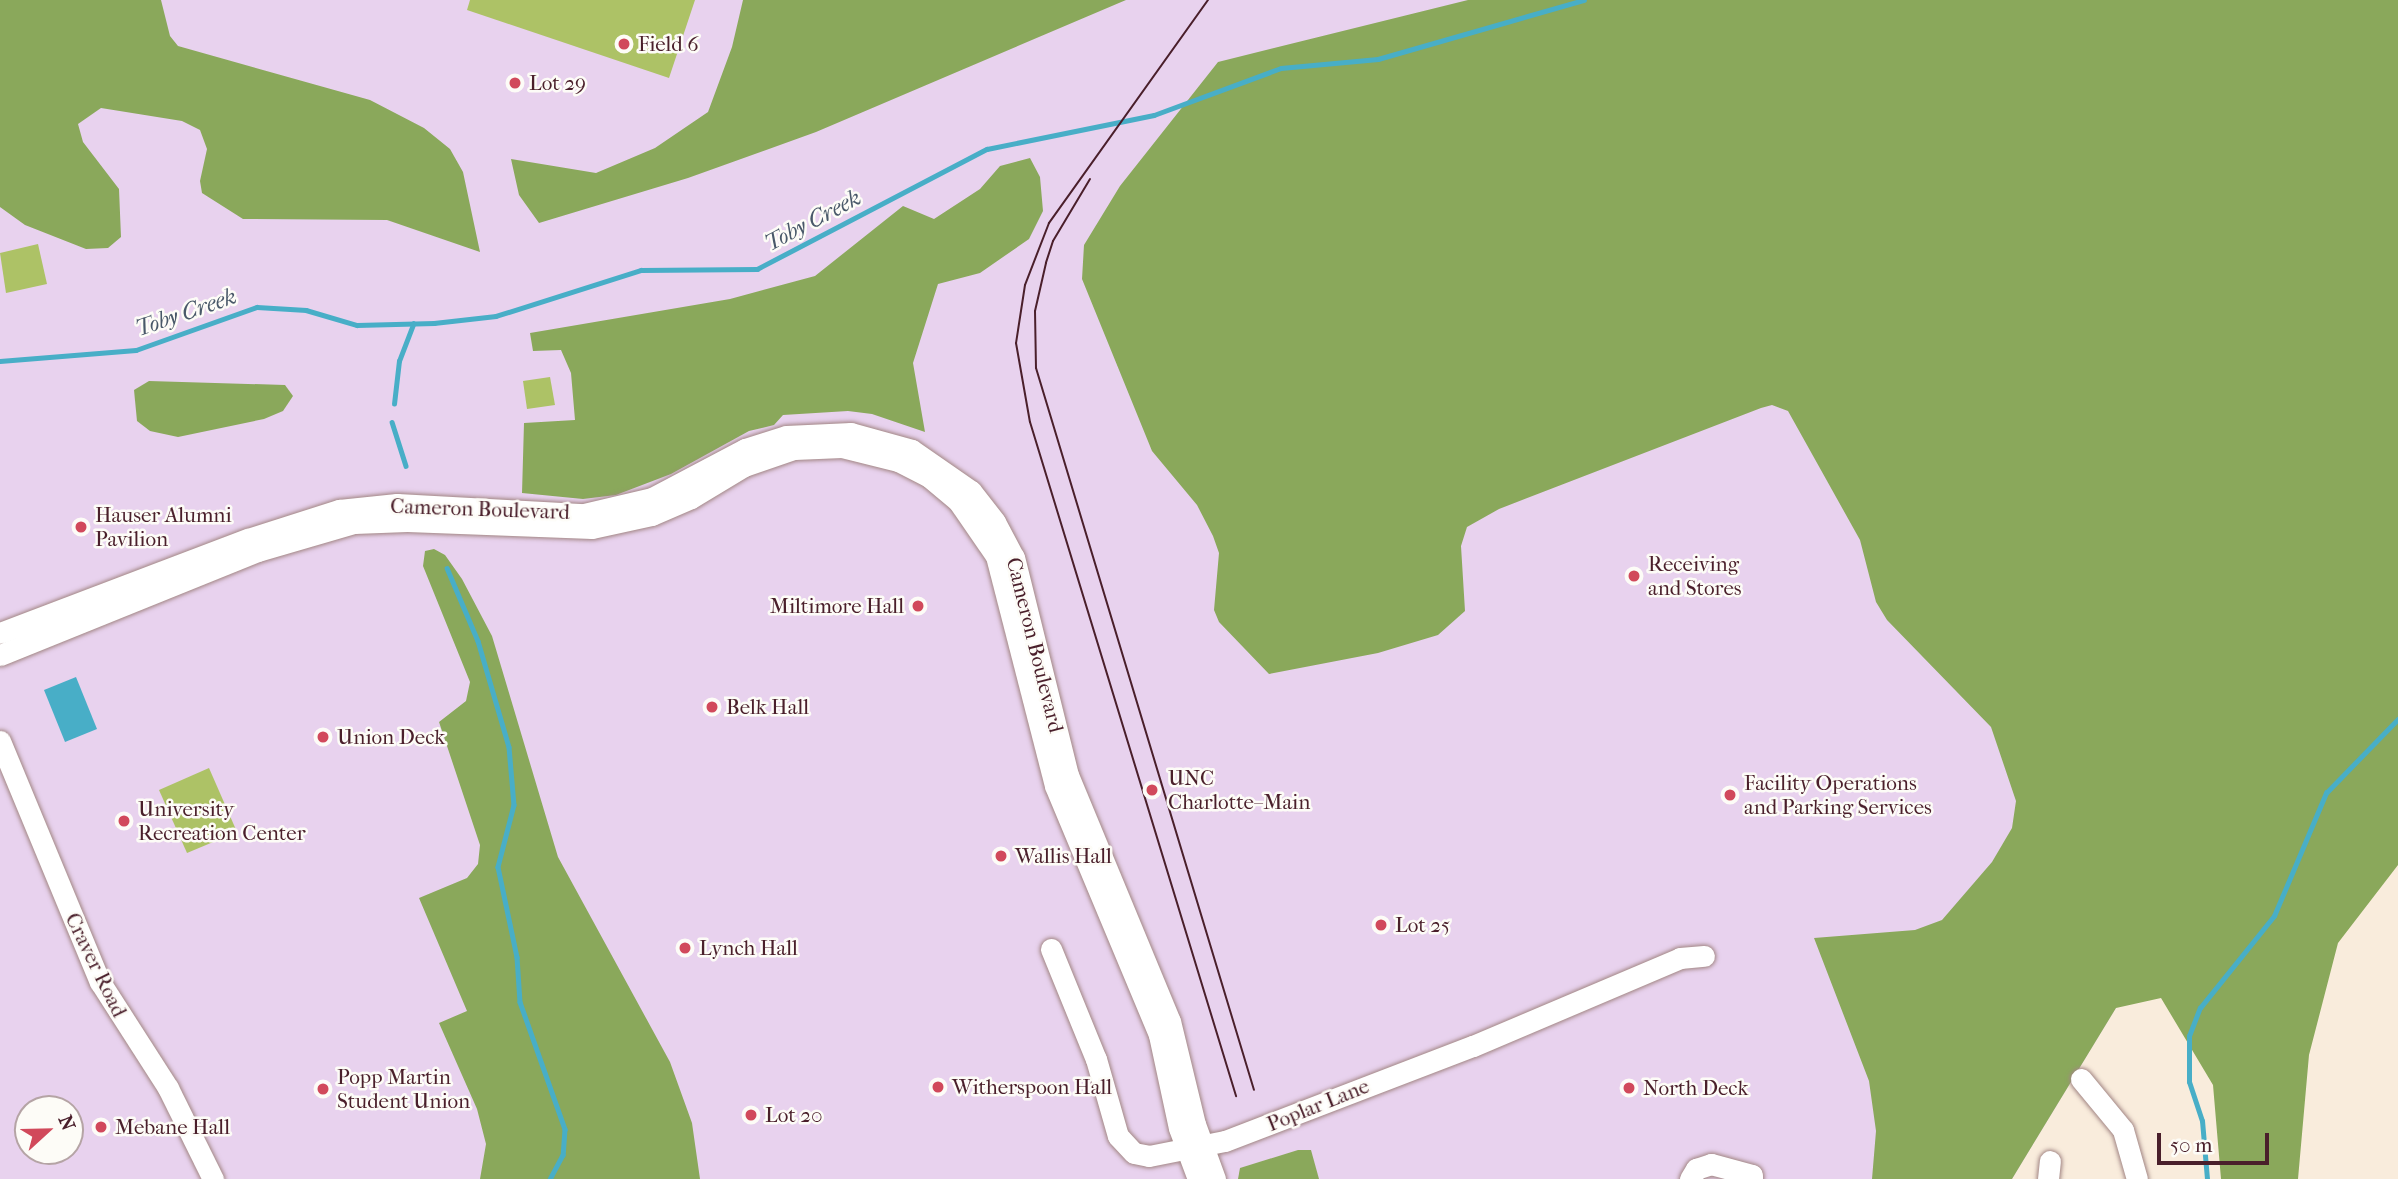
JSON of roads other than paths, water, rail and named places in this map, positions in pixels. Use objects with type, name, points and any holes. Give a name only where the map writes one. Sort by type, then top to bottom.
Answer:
[{"type":"street","name":"Cameron Boulevard","points":[[0,633],[248,538],[332,512],[397,504],[595,512],[674,490],[765,441],[810,432],[851,433],[886,440],[930,460],[971,491],[1002,533],[1019,572],[1056,762]]},
{"type":"street","name":"Cameron Boulevard","points":[[0,655],[258,551],[328,530],[382,520],[562,529],[613,526],[678,505],[768,456],[803,448],[842,447],[879,454],[928,476],[981,529],[1008,589],[1056,762],[1159,1035],[1194,1148],[1198,1179]]},
{"type":"street","name":"Craver Road","points":[[0,741],[100,982],[168,1088],[213,1179]]},
{"type":"street","name":"Poplar Lane","points":[[1051,949],[1091,1044],[1122,1142],[1140,1156],[1194,1148],[1435,1062],[1680,958],[1704,956]]},
{"type":"street","points":[[2081,1079],[2123,1130],[2137,1179]]},
{"type":"street","name":"Cameron Boulevard","points":[[1194,1148],[1215,1179]]},
{"type":"street","points":[[1690,1179],[1696,1169],[1711,1164],[1752,1175],[1752,1179]]},
{"type":"water","points":[[76,677],[97,729],[65,742],[44,690]]},
{"type":"waterway","name":"Toby Creek","points":[[0,361],[136,350],[257,307],[306,310],[357,325],[434,323],[496,316],[641,270],[757,269],[987,149],[1154,115],[1281,68],[1378,59],[1584,0]]},
{"type":"waterway","points":[[394,404],[399,361],[413,324]]},
{"type":"waterway","points":[[392,422],[406,466]]},
{"type":"waterway","points":[[447,568],[478,641],[509,747],[514,805],[498,867],[517,957],[520,1002],[565,1129],[563,1155],[550,1179]]},
{"type":"waterway","points":[[2207,1179],[2202,1121],[2189,1082],[2189,1036],[2200,1008],[2274,916],[2326,793],[2398,719]]},
{"type":"tram line","points":[[1208,0],[1049,223],[1025,285],[1016,343],[1030,422],[1236,1096]]},
{"type":"tram line","points":[[1090,179],[1053,241],[1046,263],[1035,311],[1036,368],[1254,1090]]},
{"type":"place","name":"Field 6","points":[[624,44]]},
{"type":"place","name":"Lot 29","points":[[515,83]]},
{"type":"place","name":"Hauser Alumni Pavilion","points":[[81,527]]},
{"type":"place","name":"Receiving and Stores","points":[[1634,576]]},
{"type":"place","name":"Miltimore Hall","points":[[918,606]]},
{"type":"place","name":"Belk Hall","points":[[712,707]]},
{"type":"place","name":"Union Deck","points":[[323,737]]},
{"type":"place","name":"UNC Charlotte–Main","points":[[1152,790]]},
{"type":"place","name":"Facility Operations and Parking Services","points":[[1730,795]]},
{"type":"place","name":"University Recreation Center","points":[[124,821]]},
{"type":"place","name":"Wallis Hall","points":[[1001,856]]},
{"type":"place","name":"Lot 25","points":[[1381,925]]},
{"type":"place","name":"Lynch Hall","points":[[685,948]]},
{"type":"place","name":"Witherspoon Hall","points":[[938,1087]]},
{"type":"place","name":"North Deck","points":[[1629,1088]]},
{"type":"place","name":"Popp Martin Student Union","points":[[323,1089]]},
{"type":"place","name":"Lot 20","points":[[751,1115]]},
{"type":"place","name":"Mebane Hall","points":[[101,1127]]}]
